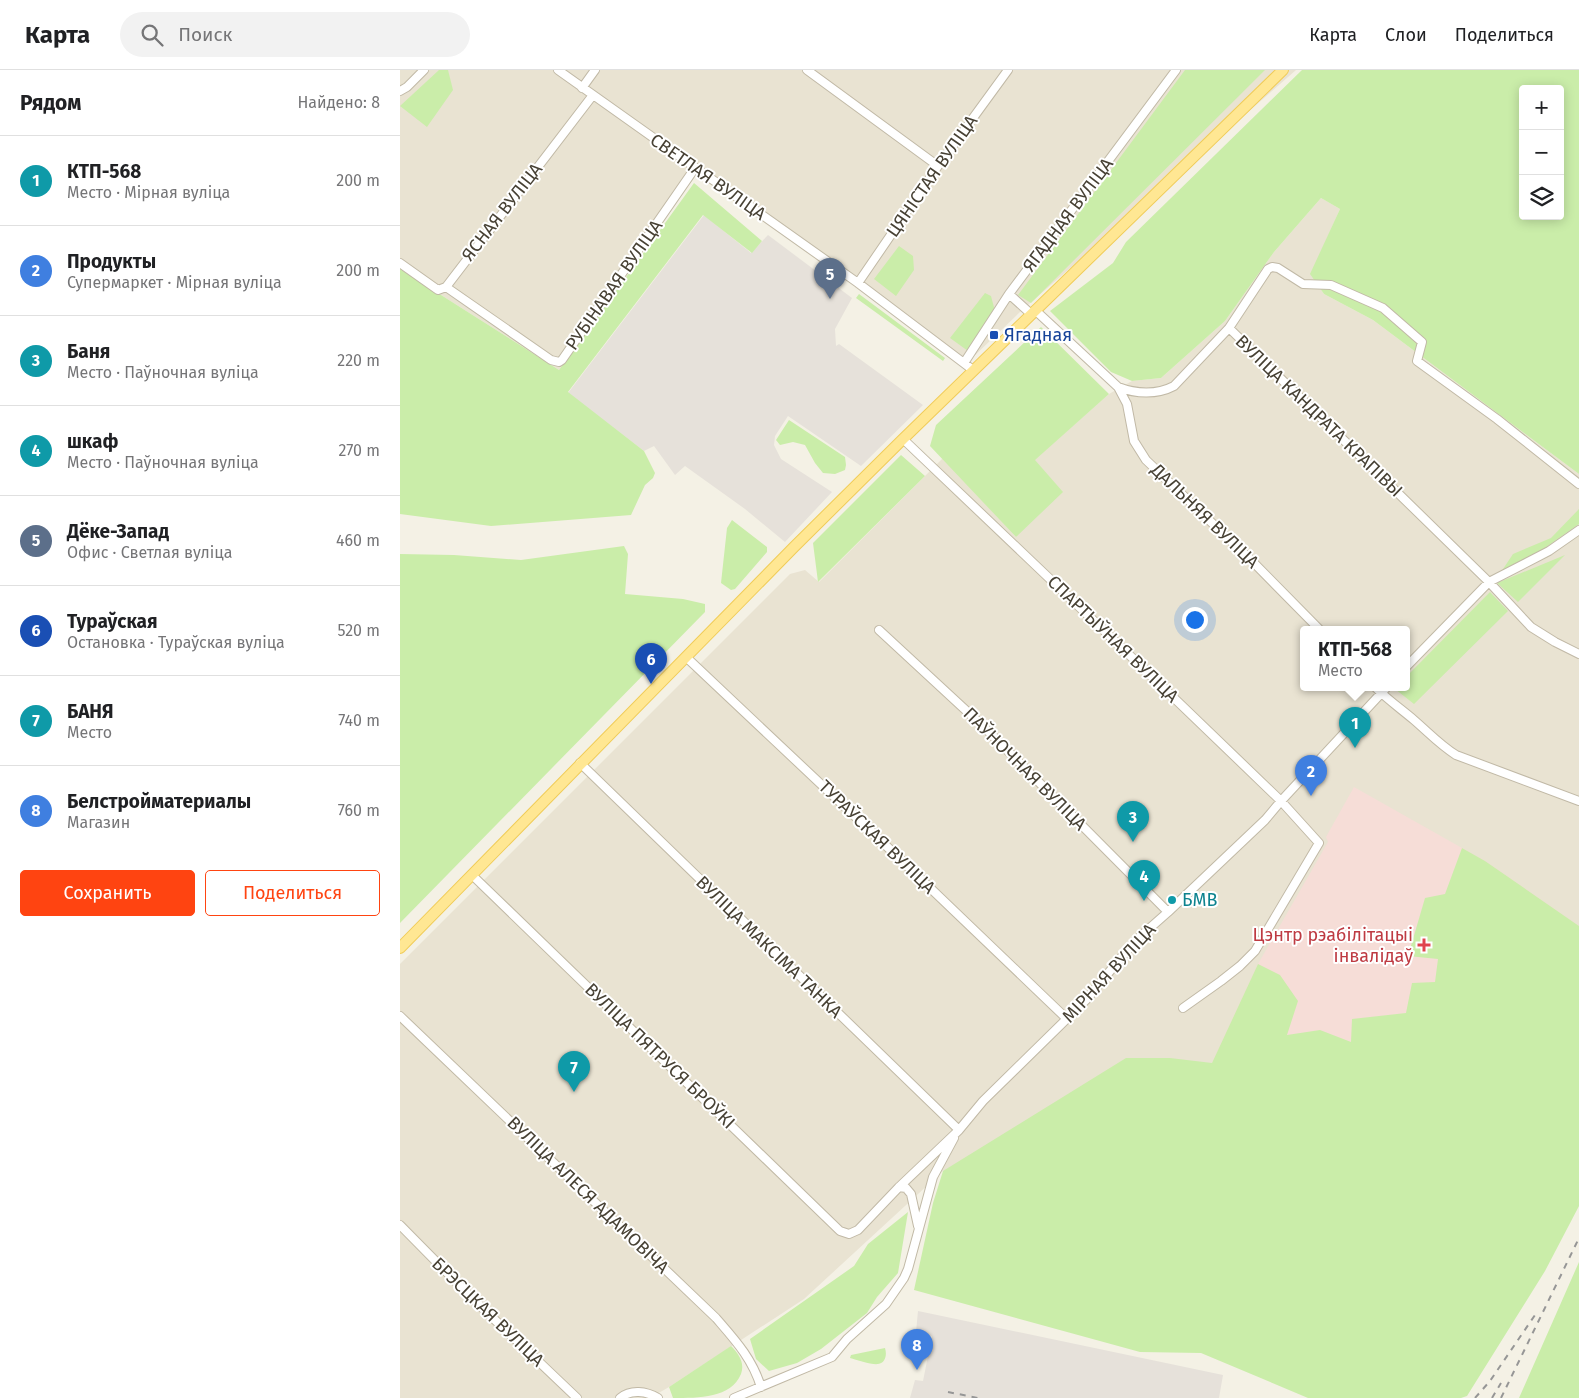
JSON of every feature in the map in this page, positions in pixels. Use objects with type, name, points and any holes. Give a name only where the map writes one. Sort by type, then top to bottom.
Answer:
[{"type":"main road","points":[[400,948],[903,439],[1283,70]]},
{"type":"street","points":[[400,91],[407,87],[424,70]]},
{"type":"street","name":"СВЕТЛАЯ ВУЛІЦА","points":[[558,70],[858,283],[973,370]]},
{"type":"street","points":[[582,88],[595,70]]},
{"type":"street","points":[[807,70],[938,166]]},
{"type":"street","name":"ЦЯНІСТАЯ ВУЛІЦА","points":[[858,283],[938,166],[1008,70]]},
{"type":"street","name":"ЯГАДНАЯ ВУЛІЦА","points":[[964,363],[1009,294],[1176,70]]},
{"type":"street","name":"ЯСНАЯ ВУЛІЦА","points":[[446,287],[593,95]]},
{"type":"street","name":"РУБІНАВАЯ ВУЛІЦА","points":[[446,287],[551,360],[559,362],[695,168]]},
{"type":"street","points":[[400,263],[438,290],[446,287]]},
{"type":"street","name":"ВУЛІЦА КАНДРАТА КРАПІВЫ","points":[[1579,484],[1497,419],[1417,361],[1422,342],[1384,308],[1331,285],[1303,284],[1278,268],[1272,267],[1268,269],[1229,328],[1489,582],[1531,627],[1579,654]]},
{"type":"street","points":[[1009,294],[1033,312],[1118,388],[1131,392],[1153,392],[1166,390],[1174,386],[1229,328]]},
{"type":"street","name":"ДАЛЬНЯЯ ВУЛІЦА","points":[[1118,388],[1126,404],[1134,441],[1146,460],[1253,562],[1316,626]]},
{"type":"street","name":"СПАРТЫЎНАЯ ВУЛІЦА","points":[[903,439],[1281,801],[1319,843],[1255,951],[1228,976],[1183,1008]]},
{"type":"street","points":[[1410,663],[1489,582],[1549,551],[1579,530]]},
{"type":"street","name":"ПАЎНОЧНАЯ ВУЛІЦА","points":[[879,630],[985,728],[1168,912]]},
{"type":"street","name":"ТУРАЎСКАЯ ВУЛІЦА","points":[[686,657],[1067,1019]]},
{"type":"street","name":"МІРНАЯ ВУЛІЦА","points":[[849,1234],[858,1230],[959,1130],[982,1100],[1095,991],[1134,942],[1265,820],[1379,691]]},
{"type":"street","points":[[1383,691],[1443,747],[1456,755],[1579,801]]},
{"type":"street","name":"ВУЛІЦА МАКСІМА ТАНКА","points":[[580,764],[959,1130]]},
{"type":"street","name":"ВУЛІЦА ПЯТРУСЯ БРОЎКІ","points":[[472,875],[840,1231],[849,1234]]},
{"type":"street","name":"ВУЛІЦА АЛЕСЯ АДАМОВІЧА","points":[[400,1016],[716,1318],[744,1350],[754,1367],[761,1387]]},
{"type":"street","points":[[734,1398],[832,1357],[847,1339],[878,1312],[893,1295],[908,1269],[933,1177],[959,1130]]},
{"type":"street","points":[[899,1188],[906,1188],[911,1194],[919,1230]]},
{"type":"street","name":"БРЭСЦКАЯ ВУЛІЦА","points":[[400,1225],[474,1300],[577,1398]]},
{"type":"street","points":[[620,1398],[634,1392],[643,1392],[658,1398]]},
{"type":"shaded area","points":[[400,70],[1296,70],[1020,312],[969,361],[844,269],[701,168],[559,370],[400,269]]},
{"type":"shaded area","points":[[1321,198],[1340,209],[1311,274],[1324,294],[1373,320],[1579,474],[1579,1107],[943,1171],[804,1299],[650,1398],[400,1398],[400,964],[790,574],[805,570],[819,582],[943,458],[1016,537],[1034,460],[1109,394],[1132,381],[1161,378],[1225,321],[1274,252]]},
{"type":"shaded area","points":[[704,215],[751,253],[768,235],[852,298],[835,329],[836,346],[839,344],[923,405],[861,466],[788,416],[775,436],[774,445],[781,459],[832,492],[785,542],[745,509],[685,466],[675,475],[654,446],[644,451],[568,393]]},
{"type":"shaded area","name":"Цэнтр рэабілітацыі інвалідаў","points":[[1354,787],[1485,861],[1579,926],[1579,1107],[1212,1063],[1258,964],[1328,842],[1326,837]]},
{"type":"shaded area","points":[[918,1311],[1223,1375],[1219,1398],[910,1398],[915,1380],[923,1381],[932,1336],[916,1332]]},
{"type":"green space","points":[[439,70],[448,70],[453,90],[427,127],[400,106]]},
{"type":"green space","points":[[1185,70],[1265,70],[1031,303],[1018,295]]},
{"type":"green space","points":[[1302,70],[1579,70],[1579,474],[1373,320],[1324,294],[1310,274],[1340,209],[1321,198],[1274,252],[1225,321],[1161,378],[1132,381],[1111,372],[1050,311],[1113,263],[1126,242]]},
{"type":"green space","points":[[694,183],[762,241],[752,253],[703,215],[568,392],[644,451],[655,473],[653,478],[645,485],[631,515],[491,526],[400,514],[400,269],[559,370]]},
{"type":"green space","points":[[899,246],[913,256],[914,270],[896,296],[874,279]]},
{"type":"green space","points":[[985,293],[991,296],[995,311],[968,351],[950,338]]},
{"type":"green space","points":[[859,294],[945,358],[943,361],[856,298]]},
{"type":"green space","points":[[1041,327],[1109,394],[1035,460],[1063,492],[1016,537],[930,446],[936,425]]},
{"type":"green space","points":[[789,420],[845,457],[845,470],[835,474],[823,473],[805,445],[793,442],[780,445],[776,440]]},
{"type":"green space","points":[[901,455],[925,476],[818,582],[813,543]]},
{"type":"green space","points":[[1579,509],[1579,524],[1542,550],[1501,572],[1513,554],[1551,538]]},
{"type":"green space","points":[[732,520],[767,547],[767,552],[735,589],[731,590],[721,583],[727,528]]},
{"type":"green space","points":[[624,546],[628,554],[625,594],[683,599],[705,604],[705,612],[400,923],[400,554],[454,555],[521,560]]},
{"type":"green space","points":[[1565,555],[1518,602],[1497,583]]},
{"type":"green space","points":[[1490,592],[1508,611],[1414,704],[1398,691],[1410,691],[1410,673]]},
{"type":"green space","points":[[1462,848],[1485,861],[1579,926],[1579,1206],[1545,1271],[1467,1396],[1461,1398],[1308,1398],[1201,1353],[1140,1352],[914,1290],[933,1203],[943,1171],[1126,1058],[1170,1058],[1212,1063],[1258,964],[1280,975],[1298,1001],[1287,1035],[1320,1030],[1351,1042],[1352,1019],[1406,1013],[1412,983],[1435,982],[1438,959],[1408,956],[1425,898],[1445,894]]},
{"type":"green space","points":[[908,1212],[898,1273],[877,1297],[867,1313],[821,1349],[797,1363],[769,1371],[756,1359],[750,1339],[854,1266],[868,1244]]},
{"type":"green space","points":[[1579,1262],[1579,1398],[1519,1398]]},
{"type":"green space","points":[[731,1346],[739,1355],[742,1362],[742,1370],[736,1382],[730,1388],[703,1397],[673,1398],[669,1387]]},
{"type":"green space","points":[[885,1348],[885,1358],[883,1362],[878,1364],[850,1358],[851,1355]]},
{"type":"railway","points":[[1501,1398],[1579,1238]]},
{"type":"railway","points":[[1475,1398],[1490,1381],[1535,1315]]},
{"type":"railway","points":[[1492,1398],[1501,1383]]},
{"type":"railway","points":[[948,1392],[978,1398]]},
{"type":"place","name":"Дёке-Запад","points":[[830,299]]},
{"type":"place","name":"Ягадная","points":[[994,335]]},
{"type":"place","name":"Тураўская","points":[[651,684]]},
{"type":"place","name":"КТП-568","points":[[1355,748]]},
{"type":"place","name":"Продукты","points":[[1311,796]]},
{"type":"place","name":"Баня","points":[[1133,842]]},
{"type":"place","name":"БМВ","points":[[1172,900]]},
{"type":"place","name":"шкаф","points":[[1144,901]]},
{"type":"place","name":"Цэнтр рэабілітацыі інвалідаў","points":[[1424,945]]},
{"type":"place","name":"БАНЯ","points":[[574,1092]]},
{"type":"place","name":"Белстройматериалы","points":[[917,1370]]}]
